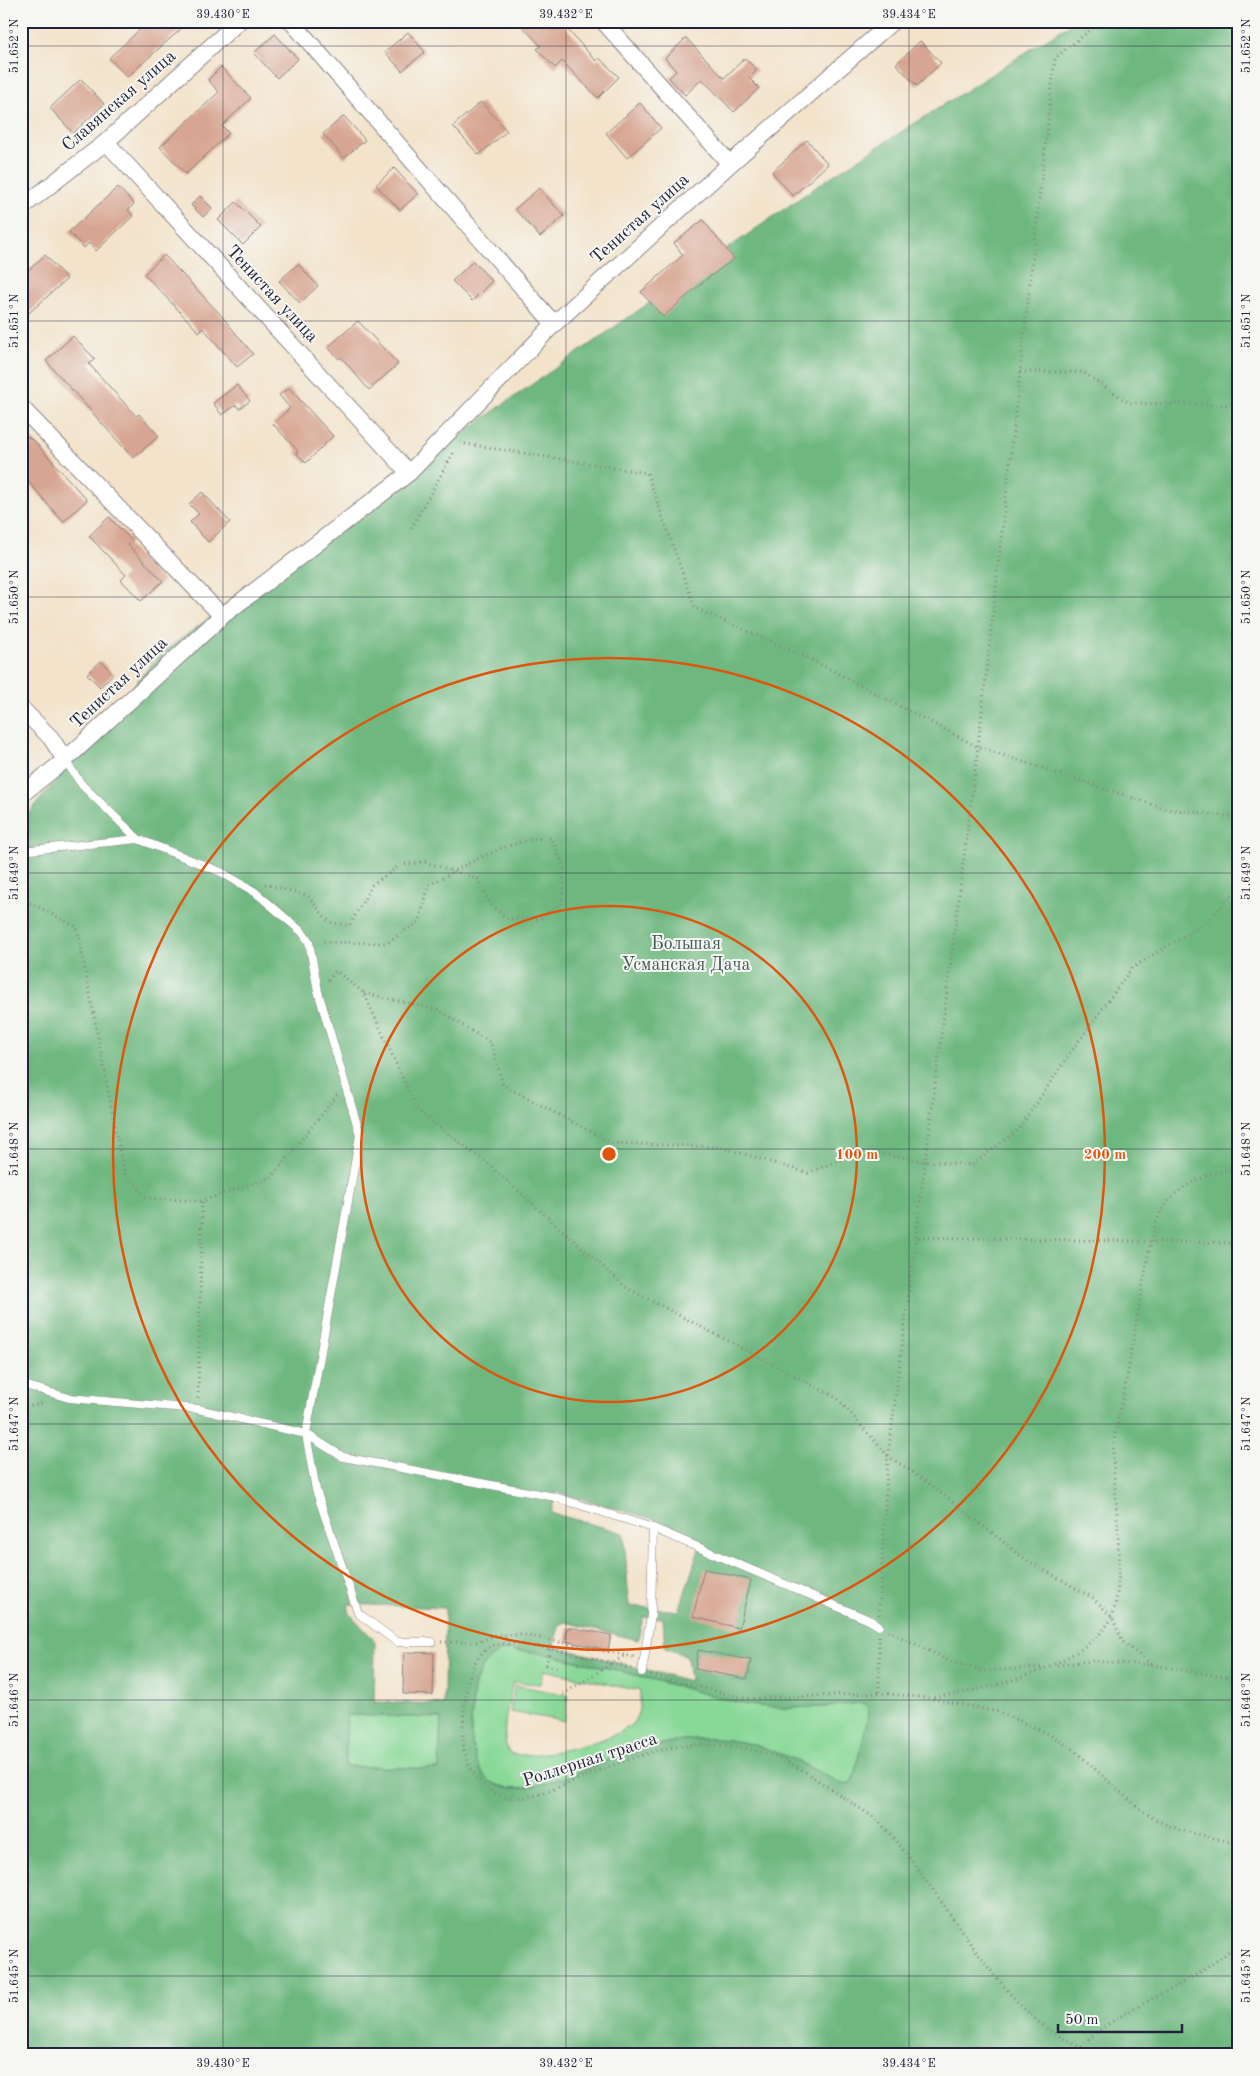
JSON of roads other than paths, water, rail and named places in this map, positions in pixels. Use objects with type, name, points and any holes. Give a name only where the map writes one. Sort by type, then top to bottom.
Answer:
[{"type":"street","name":"Славянская улица","points":[[21,208],[106,142],[239,21]]},
{"type":"street","points":[[291,21],[554,324]]},
{"type":"street","points":[[602,21],[730,164]]},
{"type":"street","name":"Тенистая улица","points":[[21,795],[65,760],[222,616],[410,472],[554,324],[730,164],[893,21]]},
{"type":"street","name":"Тенистая улица","points":[[106,142],[410,472]]},
{"type":"street","points":[[21,407],[222,616]]},
{"type":"street","name":"Тенистая улица","points":[[21,708],[51,738],[65,760]]},
{"type":"lane","points":[[65,760],[82,785],[138,839],[222,872],[255,892],[302,932],[309,942],[318,991],[356,1120],[359,1143],[306,1434],[316,1490],[358,1613],[397,1642],[432,1642]]},
{"type":"lane","points":[[21,851],[138,839]]},
{"type":"lane","points":[[21,1384],[69,1398],[198,1409],[306,1434],[343,1456],[555,1497],[653,1528],[869,1620],[879,1626]]},
{"type":"lane","points":[[642,1672],[652,1614],[653,1528]]},
{"type":"park label","name":"Большая Усманская Дача","points":[[686,954]]}]
